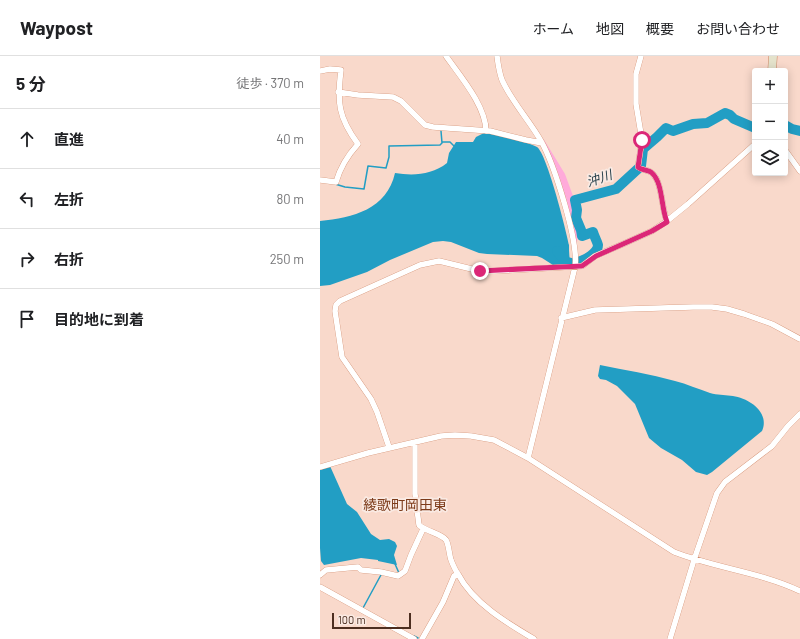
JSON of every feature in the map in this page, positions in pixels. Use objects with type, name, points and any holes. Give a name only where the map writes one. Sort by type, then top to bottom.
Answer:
[{"type":"street","points":[[446,56],[479,105],[486,131]]},
{"type":"street","points":[[497,56],[502,80],[542,143],[552,164],[566,212],[576,256],[575,266],[528,458]]},
{"type":"street","points":[[641,56],[636,82],[636,110],[642,145],[639,168],[648,170],[658,181],[664,215],[667,222]]},
{"type":"street","points":[[772,68],[773,56]]},
{"type":"street","points":[[320,71],[330,69],[341,70],[338,92],[341,113],[351,135],[358,144],[350,153],[338,175],[336,182],[320,180]]},
{"type":"street","points":[[338,92],[393,97],[401,101],[417,118],[429,127],[486,131],[542,143]]},
{"type":"street","points":[[389,447],[374,405],[342,357],[335,311],[336,305],[340,301],[420,265],[431,262],[447,262],[480,271],[582,266],[596,256],[638,238],[667,222],[752,147]]},
{"type":"street","points":[[788,154],[800,170]]},
{"type":"street","points":[[562,318],[595,310],[712,307],[727,309],[772,324],[800,339]]},
{"type":"street","points":[[670,639],[694,560],[717,493],[725,482],[772,446],[800,414]]},
{"type":"street","points":[[320,467],[389,447],[441,436],[471,436],[494,440],[528,458],[674,552],[694,560],[750,573],[782,583],[800,591]]},
{"type":"street","points":[[415,442],[415,494],[419,525],[423,529],[446,540],[451,560],[469,591],[504,622],[534,639]]},
{"type":"street","points":[[320,575],[326,570],[358,567],[361,570],[382,572],[398,576],[405,571],[410,554],[423,529]]},
{"type":"street","points":[[422,639],[454,576],[458,574]]},
{"type":"street","points":[[320,587],[414,639]]},
{"type":"shaded area","points":[[543,138],[565,174],[573,196],[576,210],[575,218],[579,226],[576,250],[566,200],[558,174]]},
{"type":"water","points":[[484,133],[503,136],[537,147],[546,163],[551,177],[569,245],[570,260],[563,261],[563,265],[553,265],[537,256],[479,253],[451,242],[433,242],[390,260],[367,272],[330,285],[320,286],[320,221],[345,217],[367,209],[385,195],[391,185],[395,173],[422,174],[435,170],[447,163],[449,153],[456,142],[473,142],[476,137]]},
{"type":"water","points":[[600,365],[656,376],[710,393],[735,396],[746,400],[755,405],[762,415],[764,423],[762,431],[712,472],[707,475],[696,472],[682,460],[661,448],[649,438],[635,404],[617,386],[606,380],[600,379],[598,376]]},
{"type":"water","points":[[330,466],[347,504],[357,512],[371,534],[380,540],[389,539],[395,542],[397,546],[394,555],[397,565],[378,560],[361,558],[324,565],[321,561],[320,470]]},
{"type":"waterway","name":"沖川","points":[[578,262],[594,253],[598,245],[593,232],[582,236],[576,218],[577,210],[575,200],[616,189],[641,166],[643,149],[666,128],[673,131],[693,124],[707,123],[725,113],[734,119],[752,127]]},
{"type":"waterway","name":"沖川","points":[[788,127],[800,131]]},
{"type":"waterway","points":[[335,184],[345,187],[364,189],[368,166],[386,168],[389,157],[389,146],[440,145],[442,143],[441,131]]},
{"type":"waterway","points":[[442,142],[450,142],[454,146]]},
{"type":"waterway","name":"沖川","points":[[557,251],[566,262],[571,263]]},
{"type":"waterway","points":[[395,564],[399,573]]},
{"type":"waterway","points":[[363,608],[382,573]]},
{"type":"waterway","points":[[414,636],[418,638]]},
{"type":"district","name":"綾歌町岡田東","points":[[405,505]]},
{"type":"route","points":[[480,271],[582,266],[596,256],[652,231],[667,222],[664,215],[658,181],[648,170],[638,167],[642,140]]}]
